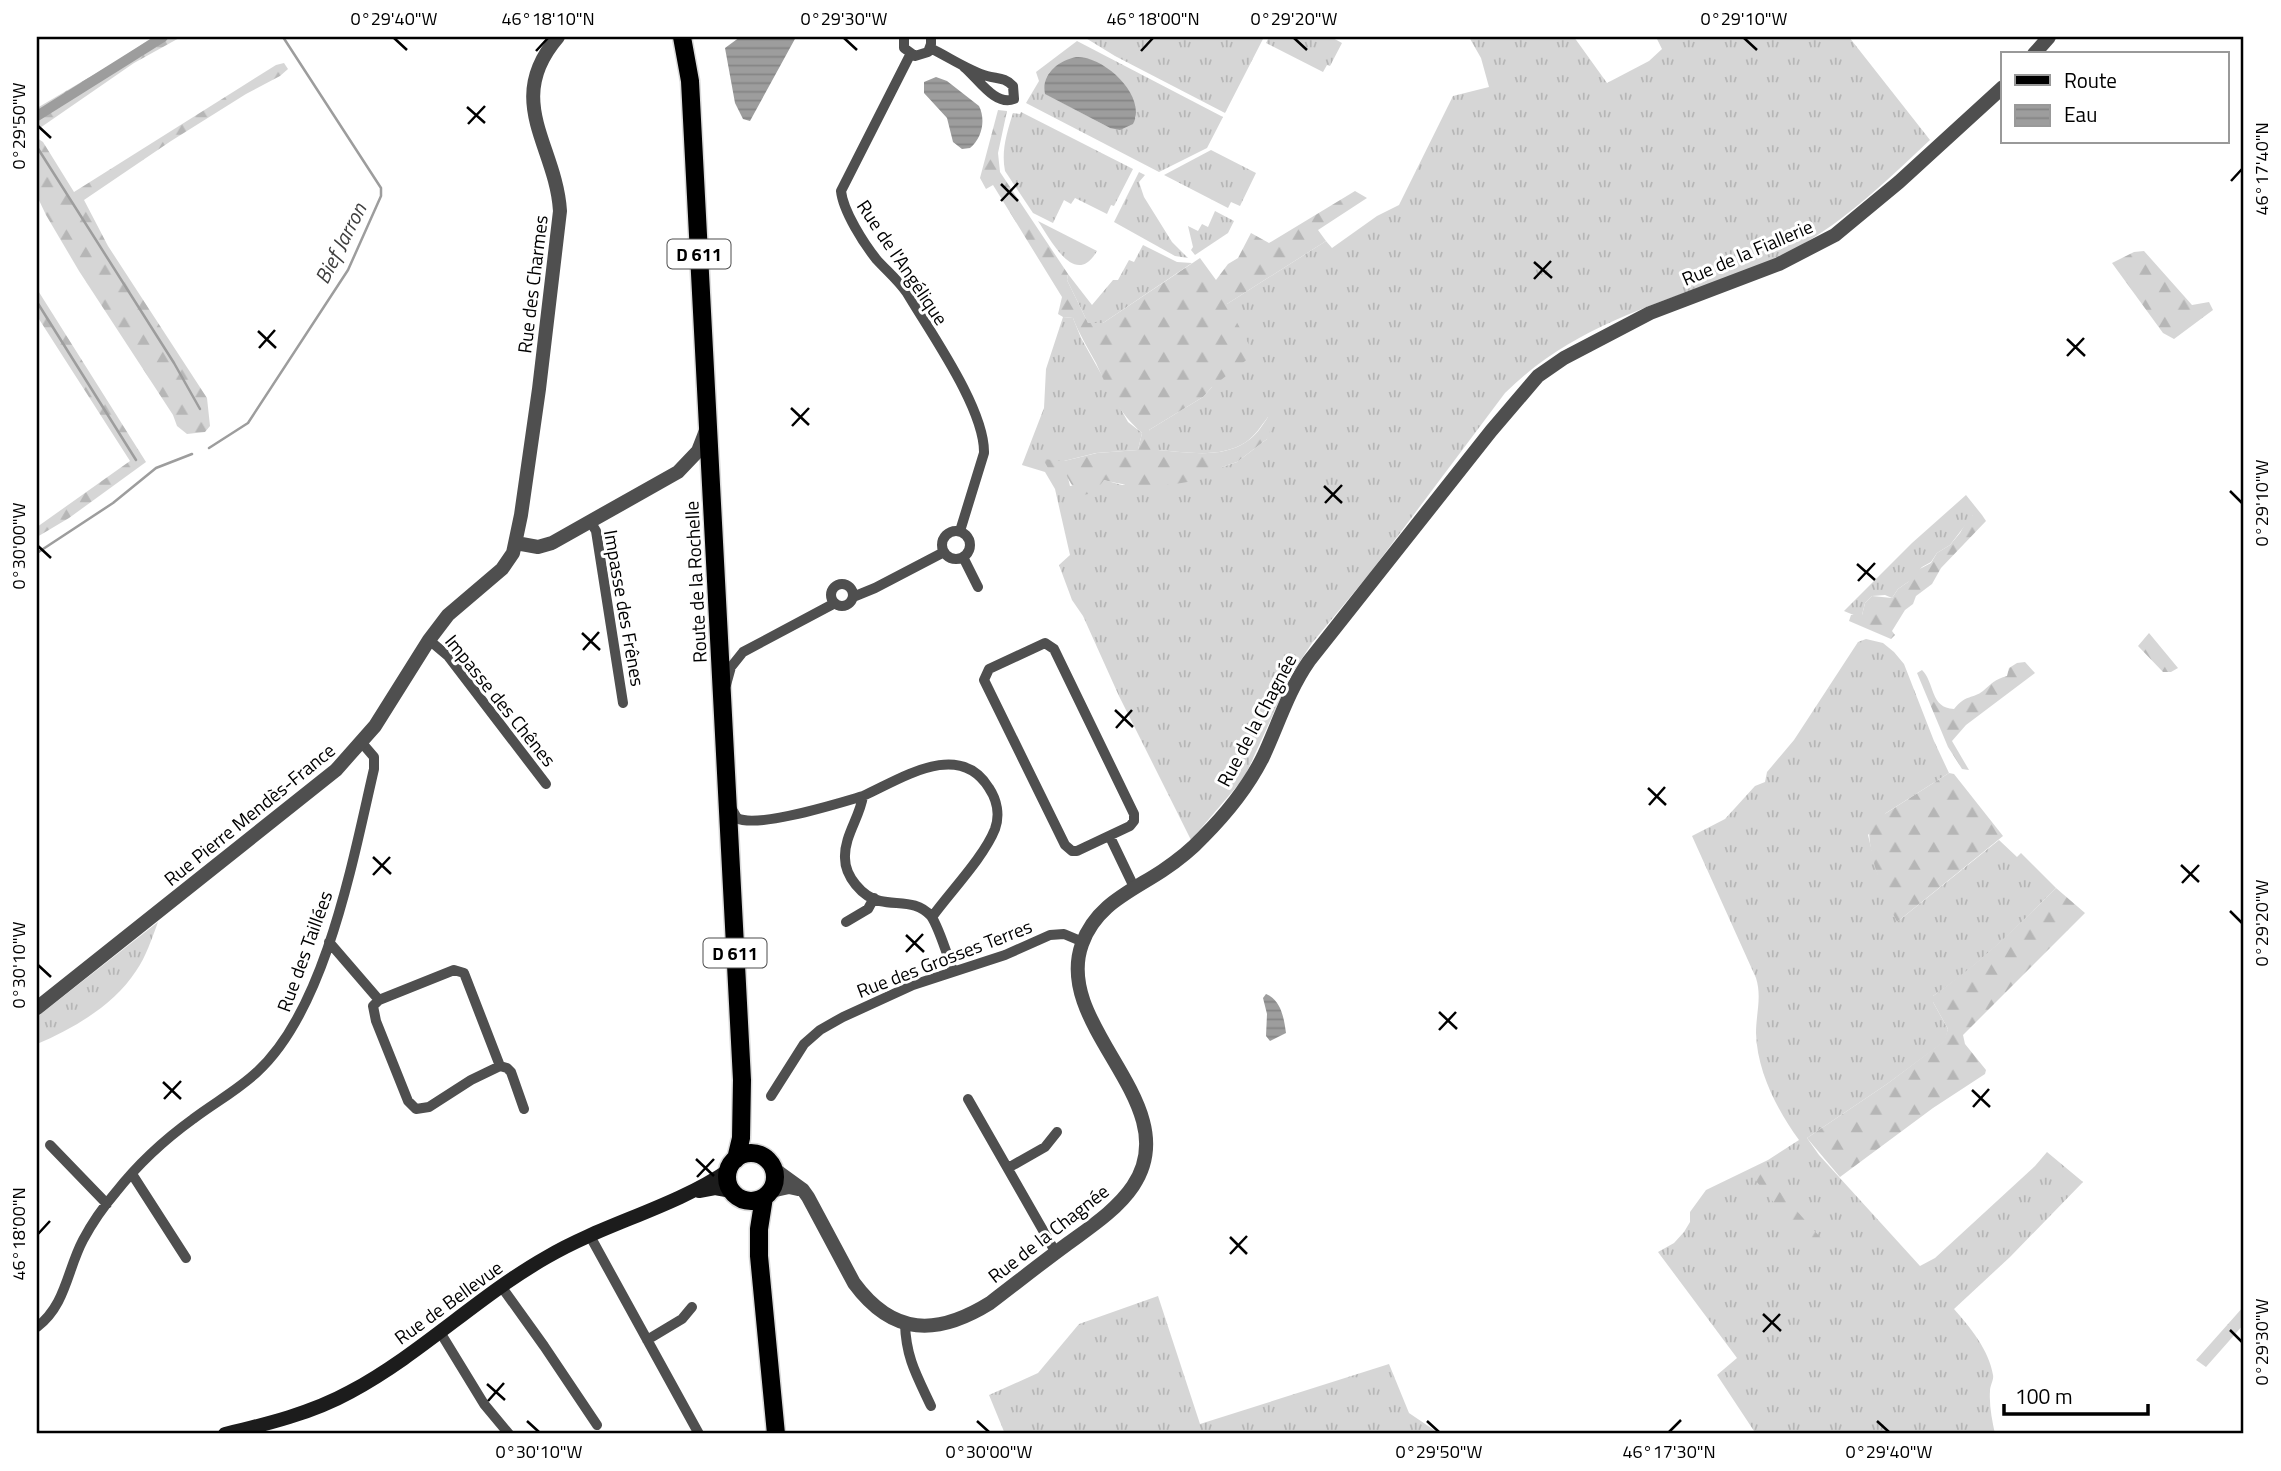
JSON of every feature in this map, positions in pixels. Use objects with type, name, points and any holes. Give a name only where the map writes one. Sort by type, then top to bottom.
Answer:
[{"type":"main road","name":"Route de la Rochelle","points":[[682,37],[690,81]]},
{"type":"main road","name":"Route de la Rochelle","points":[[693,37],[690,81],[742,1080],[741,1138],[732,1164]]},
{"type":"main road","name":"Route de la Rochelle","points":[[742,1080],[752,1134],[768,1163]]},
{"type":"main road","points":[[759,1256],[750,1214],[728,1181],[732,1164],[749,1154],[768,1163],[774,1184],[768,1194],[759,1228],[759,1256],[776,1434]]},
{"type":"main road","name":"Rue de Bellevue","points":[[225,1434],[281,1420],[335,1400],[377,1377],[501,1286],[550,1255],[691,1192],[732,1164]]},
{"type":"main road","name":"Rue de Bellevue","points":[[691,1192],[715,1188],[738,1196]]},
{"type":"main road","points":[[738,1196],[757,1200],[768,1194]]},
{"type":"street","name":"Rue des Charmes","points":[[516,543],[539,389],[560,211],[553,174],[535,121],[533,96],[541,64],[558,37]]},
{"type":"street","points":[[904,37],[904,48],[910,54],[924,55],[930,42],[964,66]]},
{"type":"street","points":[[2036,52],[2049,37]]},
{"type":"street","name":"Rue de l'Angélique","points":[[910,54],[841,191],[842,202],[875,257],[907,293],[959,382],[979,424],[984,453],[960,531]]},
{"type":"street","name":"Rue de la Fiallerie","points":[[1623,327],[1650,313],[1779,264],[1835,235],[1899,182],[2001,89]]},
{"type":"street","name":"Rue de la Chagnée","points":[[768,1163],[803,1190],[862,1294],[879,1310],[905,1324],[932,1327],[971,1315],[990,1303],[1126,1196],[1140,1174],[1146,1149],[1145,1131],[1139,1109],[1083,999],[1078,966],[1083,942],[1101,912],[1119,897],[1184,856],[1233,803],[1262,758],[1289,696],[1309,661],[1527,386],[1564,358],[1623,327]]},
{"type":"street","points":[[516,543],[543,546],[685,466],[698,451],[707,427]]},
{"type":"street","name":"Impasse des Frênes","points":[[590,521],[596,531],[623,702]]},
{"type":"street","points":[[960,531],[970,541],[969,550],[963,557],[955,559],[944,552],[942,543],[947,534],[960,531]]},
{"type":"street","name":"Rue Pierre Mendès-France","points":[[37,1009],[318,787],[362,743],[429,640],[461,601],[502,569],[516,543]]},
{"type":"street","points":[[853,597],[851,588],[840,585],[834,588],[832,594],[835,603],[848,605],[853,597],[875,589],[944,552]]},
{"type":"street","points":[[963,557],[978,587]]},
{"type":"street","points":[[723,698],[731,667],[743,652],[835,603]]},
{"type":"street","name":"Impasse des Chênes","points":[[429,640],[448,656],[546,784]]},
{"type":"street","points":[[1041,644],[1049,644],[1054,649],[1134,814],[1133,824],[1111,837],[1077,851],[1072,851],[1065,845],[985,684],[989,668],[1041,644]]},
{"type":"street","name":"Rue des Taillées","points":[[37,1327],[46,1320],[63,1296],[82,1242],[107,1204],[132,1174],[152,1151],[256,1073],[276,1053],[295,1026],[329,942],[374,769],[374,757],[362,743]]},
{"type":"street","points":[[727,797],[733,814],[742,821],[748,821],[785,816],[863,796],[938,764],[965,766],[983,780],[990,790],[998,815],[992,837],[932,917]]},
{"type":"street","points":[[863,796],[860,813],[847,842],[845,864],[854,882],[874,898],[912,904],[932,917],[953,971]]},
{"type":"street","points":[[1111,837],[1134,887]]},
{"type":"street","points":[[846,922],[868,909],[874,898]]},
{"type":"street","name":"Rue des Grosses Terres","points":[[771,1096],[804,1044],[820,1030],[878,1000],[953,971],[1005,955],[1056,933],[1064,933],[1083,942]]},
{"type":"street","points":[[329,942],[379,1000]]},
{"type":"street","points":[[500,1066],[461,971],[454,970],[379,1000],[373,1006],[376,1021],[408,1101],[416,1109],[429,1107],[471,1080],[500,1066],[511,1072],[524,1109]]},
{"type":"street","points":[[968,1099],[1056,1253]]},
{"type":"street","points":[[1007,1168],[1045,1147],[1057,1132]]},
{"type":"street","points":[[50,1144],[107,1204]]},
{"type":"street","points":[[132,1174],[186,1258]]},
{"type":"street","points":[[768,1194],[789,1187],[803,1190]]},
{"type":"street","points":[[590,1236],[698,1434]]},
{"type":"street","points":[[501,1286],[597,1425]]},
{"type":"street","points":[[647,1340],[682,1319],[692,1307]]},
{"type":"street","points":[[905,1324],[905,1346],[909,1360],[931,1406]]},
{"type":"street","points":[[440,1332],[484,1404],[509,1434]]},
{"type":"green space","points":[[153,37],[181,37],[134,63],[37,130],[37,108]]},
{"type":"green space","points":[[1084,37],[1264,37],[1225,113]]},
{"type":"green space","points":[[1269,37],[1331,37],[1342,43],[1330,66],[1327,65],[1323,72],[1266,43]]},
{"type":"green space","points":[[1469,37],[1574,37],[1607,83],[1649,61],[1662,49],[1656,37],[1849,37],[1930,140],[1851,211],[1808,241],[1760,266],[1630,314],[1578,339],[1528,372],[1505,393],[1370,573],[1312,643],[1291,675],[1244,778],[1191,840],[1119,696],[1083,616],[1072,600],[1059,565],[1070,555],[1055,489],[1045,472],[1022,465],[1044,408],[1046,369],[1063,317],[1073,318],[1081,338],[1128,422],[1142,433],[1138,450],[1096,453],[1064,461],[1070,486],[1104,480],[1122,485],[1237,462],[1267,439],[1268,417],[1246,442],[1214,453],[1158,450],[1149,430],[1203,397],[1212,387],[1227,304],[1326,241],[1332,248],[1377,216],[1399,205],[1453,96],[1489,87],[1481,58]]},
{"type":"green space","points":[[1077,41],[1223,117],[1207,148],[1159,172],[1026,103],[1039,81],[1036,72]],"holes":[[[1082,57],[1111,72],[1126,87],[1135,107],[1136,118],[1110,128],[1046,94],[1046,78],[1055,68]]]},
{"type":"green space","points":[[284,63],[288,69],[280,76],[171,141],[84,200],[108,246],[207,398],[210,426],[205,432],[187,434],[177,426],[173,415],[79,271],[46,215],[37,196],[37,138],[43,142],[74,192],[276,65]]},
{"type":"green space","points":[[998,110],[1007,111],[998,153],[1000,172],[1068,274],[1067,280],[1088,323],[1103,323],[1200,258],[1216,280],[1228,264],[1238,258],[1251,233],[1269,243],[1355,191],[1367,198],[1318,230],[1326,241],[1227,304],[1254,354],[1203,397],[1149,430],[1159,441],[1158,450],[1215,453],[1246,442],[1256,434],[1268,417],[1273,423],[1267,439],[1237,462],[1222,467],[1219,476],[1148,486],[1104,480],[1091,493],[1085,494],[1076,490],[1064,469],[1048,468],[1043,459],[1064,461],[1097,453],[1138,450],[1142,433],[1115,401],[1073,318],[1058,314],[1062,297],[993,185],[986,189],[980,178]]},
{"type":"green space","points":[[1021,112],[1133,169],[1107,214],[1075,198],[1071,204],[1064,200],[1053,223],[1033,213],[1005,171],[1004,164],[1005,142],[1013,113]]},
{"type":"green space","points":[[1211,150],[1256,173],[1240,206],[1231,202],[1228,208],[1164,175]]},
{"type":"green space","points":[[1139,172],[1145,175],[1139,182],[1144,197],[1172,242],[1188,258],[1175,256],[1114,222]]},
{"type":"green space","points":[[1215,211],[1234,221],[1228,233],[1195,255],[1191,250],[1193,247],[1188,226],[1198,231],[1202,224],[1208,227]]},
{"type":"green space","points":[[1038,221],[1097,251],[1089,261],[1080,265],[1072,263],[1057,249]]},
{"type":"green space","points":[[1143,245],[1177,262],[1192,263],[1103,323],[1088,323],[1067,280],[1068,274],[1092,305],[1113,280],[1118,280],[1129,260],[1134,262]]},
{"type":"green space","points":[[2144,251],[2192,305],[2209,302],[2213,310],[2174,339],[2163,333],[2112,263],[2134,252]]},
{"type":"green space","points":[[37,289],[146,462],[69,518],[37,537],[37,527],[130,461],[37,316]]},
{"type":"green space","points":[[1966,495],[1982,515],[1973,515],[1950,545],[1937,553],[1931,562],[1898,589],[1892,598],[1885,595],[1872,596],[1865,603],[1862,615],[1856,616],[1844,611],[1912,543]]},
{"type":"green space","points":[[1973,515],[1982,515],[1986,521],[1941,568],[1932,584],[1916,596],[1892,631],[1895,635],[1891,639],[1849,621],[1851,615],[1862,615],[1865,603],[1872,596],[1892,598],[1898,589],[1908,582],[1912,573],[1931,563],[1937,553],[1950,545]]},
{"type":"green space","points":[[2149,633],[2178,668],[2163,672],[2138,646]]},
{"type":"green space","points":[[1866,639],[1883,643],[1904,664],[1949,773],[1886,813],[1868,835],[1877,872],[1897,922],[1999,840],[2017,857],[2021,853],[2056,888],[1982,958],[1933,996],[1933,1002],[1948,1029],[1945,1041],[1807,1138],[1819,1155],[1920,1266],[1935,1258],[2047,1152],[2083,1182],[2010,1257],[1954,1309],[1978,1339],[1991,1366],[1993,1377],[1990,1402],[1995,1434],[1756,1434],[1717,1375],[1737,1358],[1658,1252],[1674,1243],[1684,1232],[1690,1222],[1690,1212],[1706,1190],[1768,1160],[1799,1140],[1776,1103],[1760,1062],[1756,1033],[1759,999],[1756,978],[1692,836],[1725,819],[1755,786],[1765,782],[1767,772],[1794,740],[1858,642]]},
{"type":"green space","points":[[2025,662],[2035,673],[1966,725],[1952,741],[1969,770],[1962,769],[1948,747],[1917,673],[1922,670],[1937,700],[1946,708],[1954,709],[1962,701],[2007,676],[2009,668]]},
{"type":"green space","points":[[1949,773],[1954,774],[2003,836],[1897,922],[1874,862],[1869,824]]},
{"type":"green space","points":[[2056,888],[2085,913],[1963,1035],[1965,1044],[1986,1070],[1985,1074],[1933,1108],[1840,1177],[1807,1138],[1887,1084],[1944,1041],[1948,1029],[1933,1002],[1933,996],[1982,958]]},
{"type":"green space","points":[[158,922],[140,966],[116,995],[92,1015],[37,1044],[37,1017]]},
{"type":"green space","points":[[1765,1169],[1772,1183],[1829,1250],[1820,1256],[1815,1253],[1752,1176]]},
{"type":"green space","points":[[1158,1296],[1200,1424],[1389,1364],[1409,1413],[1440,1434],[1005,1434],[989,1395],[1038,1373],[1079,1324]]},
{"type":"green space","points":[[2244,1306],[2244,1324],[2206,1367],[2196,1360]]},
{"type":"water","points":[[740,37],[796,37],[750,121],[743,119],[735,103],[725,48]]},
{"type":"water","points":[[1076,57],[1098,63],[1120,79],[1134,101],[1136,113],[1133,124],[1120,130],[1110,128],[1045,94],[1044,87],[1052,69]]},
{"type":"water","points":[[936,77],[947,81],[979,106],[982,128],[970,148],[962,149],[953,142],[947,118],[924,93],[924,82]]},
{"type":"water","points":[[1266,994],[1278,1005],[1286,1033],[1270,1041],[1266,1036],[1267,1014],[1263,998]]},
{"type":"waterway","points":[[37,116],[163,37]]},
{"type":"waterway","name":"Bief Jarron","points":[[209,448],[248,423],[348,270],[381,196],[381,188],[283,37]]},
{"type":"waterway","points":[[37,147],[174,363],[200,409]]},
{"type":"waterway","points":[[37,302],[136,460]]},
{"type":"waterway","name":"Bief Jarron","points":[[37,553],[113,503],[156,468],[192,454]]}]
